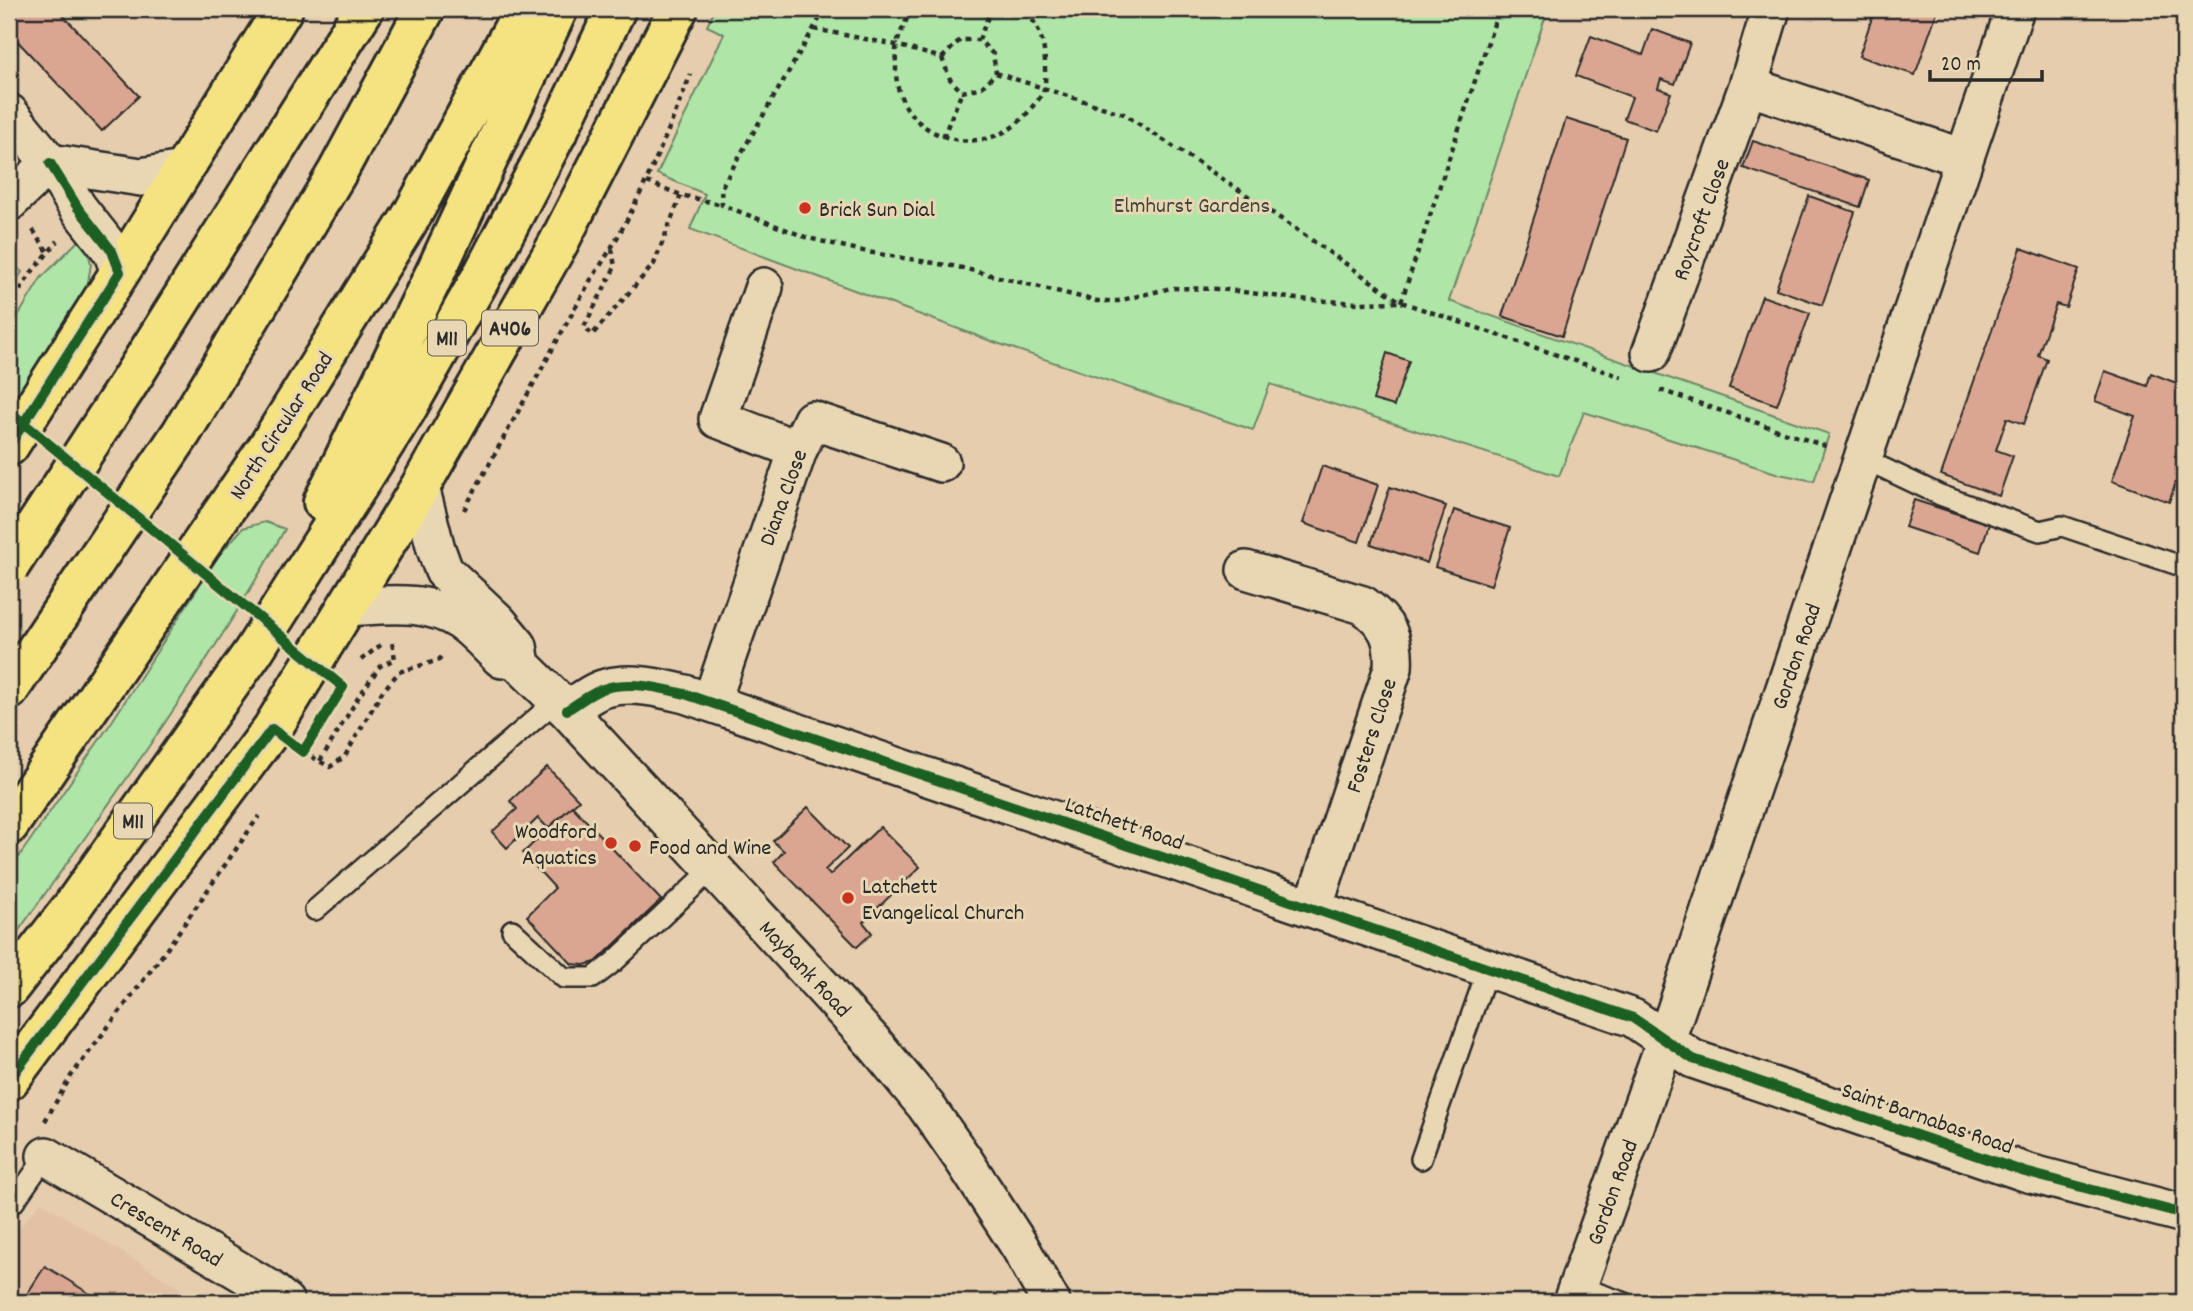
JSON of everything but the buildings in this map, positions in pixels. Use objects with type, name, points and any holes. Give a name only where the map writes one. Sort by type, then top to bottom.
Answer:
[{"type":"highway","points":[[9,446],[283,9]]},
{"type":"highway","points":[[9,568],[125,389],[363,9]]},
{"type":"highway","points":[[9,690],[182,432],[338,171],[425,9]]},
{"type":"highway","name":"North Circular Road","points":[[9,825],[267,448],[411,215],[524,9]]},
{"type":"highway","points":[[253,652],[263,611],[347,453],[436,271],[558,9]]},
{"type":"highway","name":"M11","points":[[9,988],[72,907],[253,652],[406,410],[452,330],[560,127],[616,9]]},
{"type":"highway","name":"A406","points":[[9,1080],[272,729],[420,487],[558,244],[677,9]]},
{"type":"street","name":"Roycroft Close","points":[[1651,353],[1748,86],[1771,9]]},
{"type":"street","name":"Gordon Road","points":[[1575,1294],[1666,1040],[1962,159],[2015,9]]},
{"type":"street","points":[[1748,86],[1962,159]]},
{"type":"street","points":[[9,113],[50,163],[78,208],[112,251],[120,272]]},
{"type":"street","points":[[50,163],[141,177],[183,170]]},
{"type":"street","points":[[17,211],[50,163]]},
{"type":"street","points":[[764,287],[718,419],[798,450]]},
{"type":"street","name":"Diana Close","points":[[711,703],[798,450],[812,420],[941,463]]},
{"type":"street","name":"Maybank Road","points":[[420,487],[444,571],[478,602],[518,646],[521,665]]},
{"type":"street","name":"Fosters Close","points":[[1246,570],[1363,605],[1385,625],[1394,650],[1393,668],[1313,908]]},
{"type":"street","name":"Maybank Road","points":[[346,607],[409,604],[436,610],[461,622],[505,662],[521,665],[874,1043],[926,1106],[965,1162],[1013,1236],[1051,1302]]},
{"type":"street","name":"Latchett Road","points":[[561,706],[605,688],[633,685],[666,689],[1633,1018],[1666,1040]]},
{"type":"street","name":"Saint Barnabas Road","points":[[1666,1040],[1693,1059],[2025,1172],[2184,1214]]},
{"type":"street","name":"Crescent Road","points":[[49,1142],[285,1302]]},
{"type":"lane","points":[[1862,458],[1940,495],[2040,531],[2062,526],[2184,567]]},
{"type":"lane","points":[[315,910],[561,706]]},
{"type":"lane","points":[[512,930],[564,978],[593,978],[615,961],[713,868]]},
{"type":"lane","points":[[1422,1158],[1488,968]]},
{"type":"lane","points":[[14,1202],[49,1142]]},
{"type":"lane","points":[[1575,1294],[1623,1302]]},
{"type":"path","points":[[722,205],[721,188],[825,9]]},
{"type":"path","points":[[911,9],[896,45],[897,80],[903,100],[918,123],[943,137],[973,141],[1000,136],[1023,119],[1045,88],[1045,52],[1040,30],[1023,9]]},
{"type":"path","points":[[979,40],[991,9]]},
{"type":"path","points":[[1401,302],[1499,9]]},
{"type":"path","points":[[813,29],[896,45],[942,58]]},
{"type":"path","points":[[942,58],[960,40],[979,40],[993,54],[996,73]]},
{"type":"path","points":[[942,58],[950,79],[962,92]]},
{"type":"path","points":[[459,519],[647,182],[696,62]]},
{"type":"path","points":[[996,73],[1124,114],[1401,302]]},
{"type":"path","points":[[962,92],[982,87],[996,73]]},
{"type":"path","points":[[943,137],[962,92]]},
{"type":"path","points":[[647,182],[681,195],[722,205],[808,238],[867,252],[958,267],[1097,301],[1118,300],[1171,288],[1220,289],[1297,299],[1357,303],[1401,302]]},
{"type":"path","points":[[612,249],[615,267],[584,327],[592,335],[654,264],[681,195]]},
{"type":"path","points":[[9,307],[48,252],[17,211]]},
{"type":"path","points":[[320,761],[380,666],[395,659],[392,640],[377,646],[356,664]]},
{"type":"path","points":[[303,752],[330,767],[345,756],[382,692],[399,672],[439,660],[445,651]]},
{"type":"path","points":[[49,1142],[45,1123],[71,1076],[164,953],[264,808]]},
{"type":"shaded area","points":[[41,1202],[200,1302],[9,1302],[9,1241]]},
{"type":"green space","name":"Elmhurst Gardens","points":[[715,9],[1548,9],[1449,301],[1829,434],[1814,481],[1779,474],[1584,412],[1559,476],[1270,384],[1253,430],[991,341],[690,229],[705,194],[657,174],[724,34],[707,26]]},
{"type":"green space","points":[[84,235],[91,264],[86,294],[9,421],[9,331],[41,278]]},
{"type":"green space","points":[[9,261],[22,272],[9,293]]},
{"type":"green space","points":[[265,522],[285,529],[254,583],[153,740],[9,944],[9,871],[111,723],[219,555],[243,528]]},
{"type":"cycle path","points":[[9,446],[120,272],[112,251],[78,208],[50,163]]},
{"type":"cycle path","points":[[9,411],[343,687],[303,752],[272,729],[9,1080]]},
{"type":"cycle path","points":[[567,710],[596,692],[616,686],[646,686],[685,694],[1633,1018],[1693,1059],[2025,1172],[2184,1214]]},
{"type":"place","name":"Brick Sun Dial","points":[[805,208]]},
{"type":"place","name":"Woodford Aquatics","points":[[611,843]]},
{"type":"place","name":"Food and Wine","points":[[635,846]]},
{"type":"place","name":"Latchett Evangelical Church","points":[[848,898]]}]
